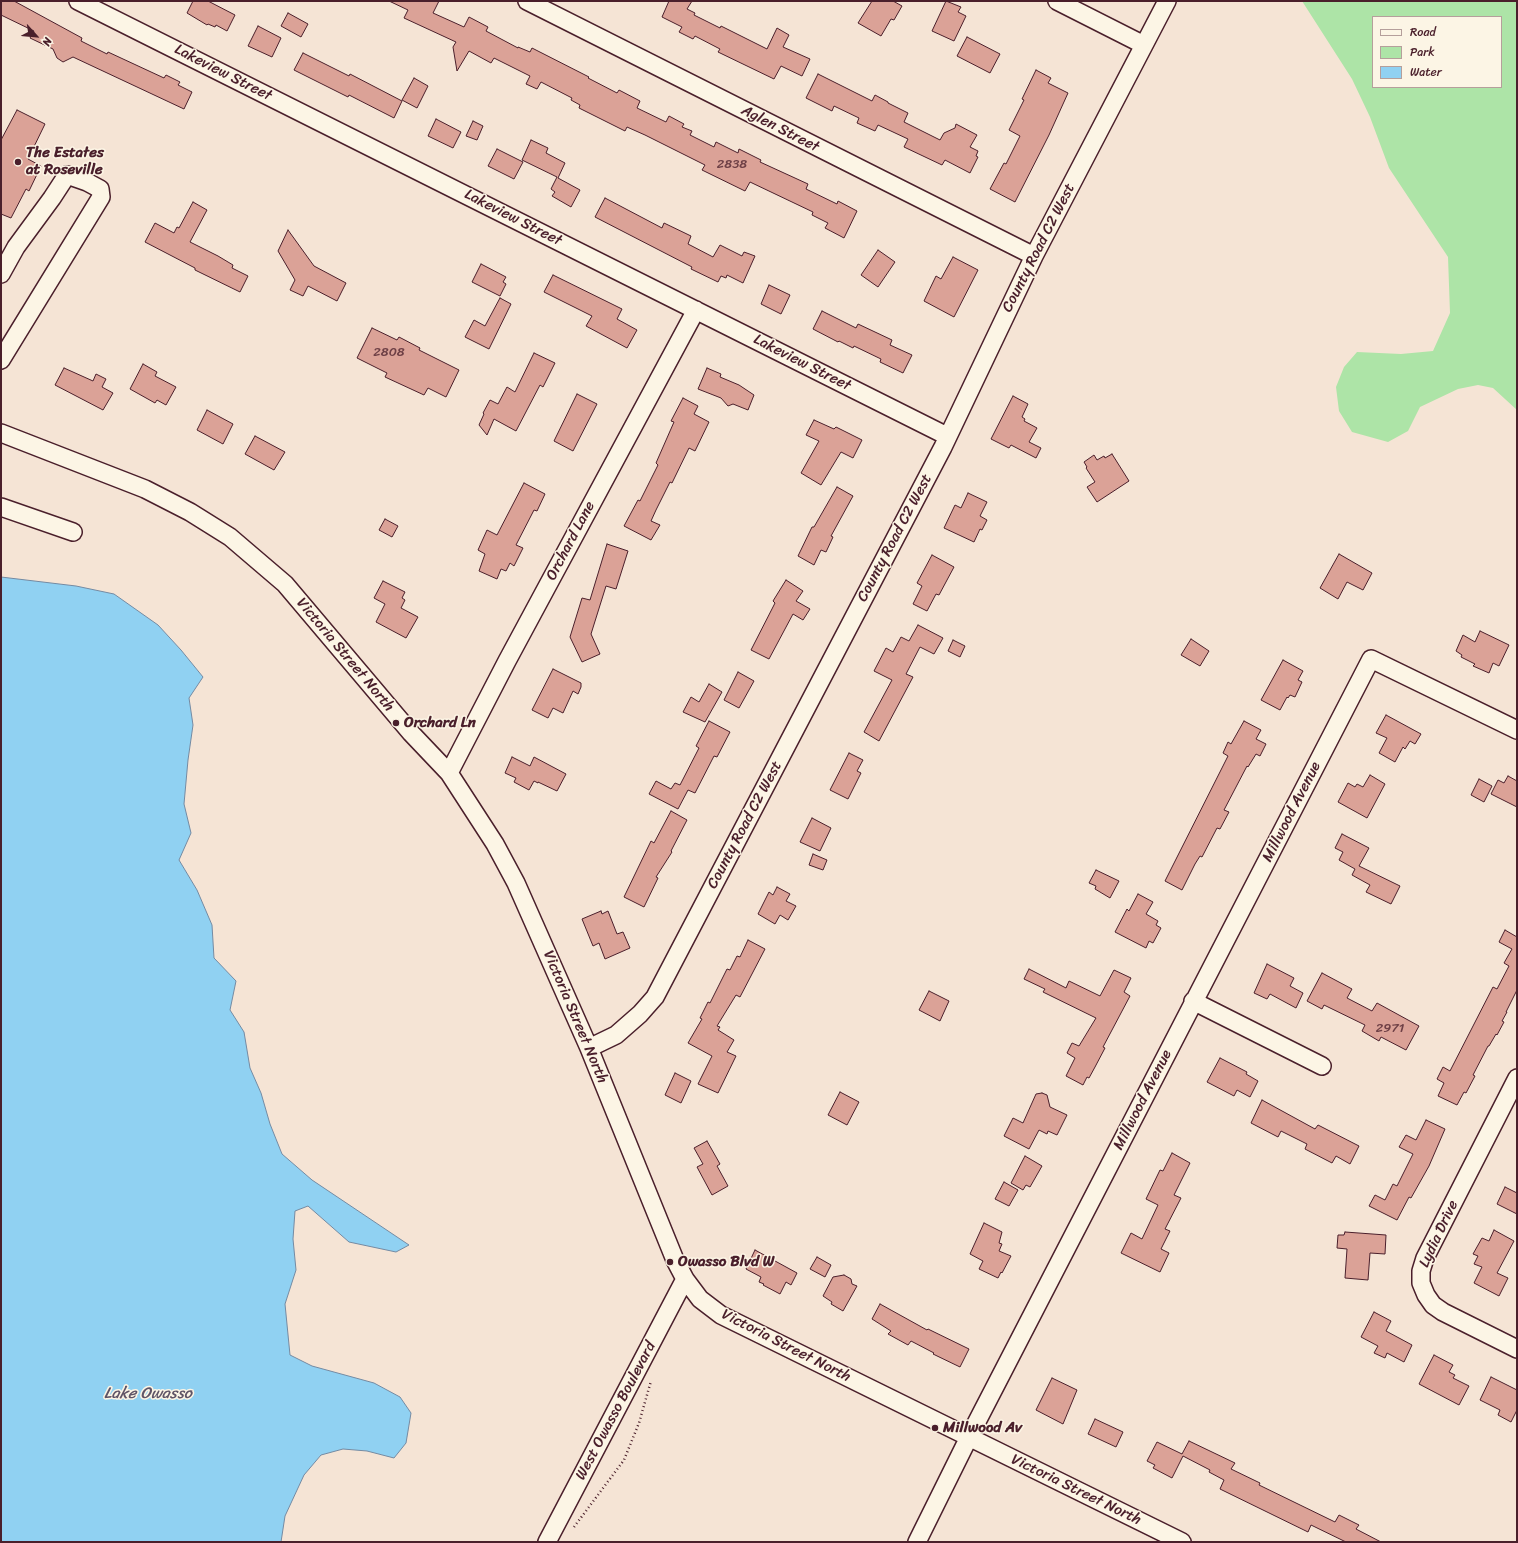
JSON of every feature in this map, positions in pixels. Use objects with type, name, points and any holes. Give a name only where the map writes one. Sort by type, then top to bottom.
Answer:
[{"type":"street","name":"Lakeview Street","points":[[78,1],[947,436]]},
{"type":"street","name":"Aglen Street","points":[[527,1],[1034,256]]},
{"type":"street","points":[[1057,1],[1144,45]]},
{"type":"street","name":"County Road C2 West","points":[[589,1048],[616,1035],[640,1014],[655,996],[928,475],[1034,256],[1167,1]]},
{"type":"street","points":[[1,274],[16,247],[67,175],[87,182],[100,190],[101,197],[1,360]]},
{"type":"street","name":"Orchard Lane","points":[[449,773],[507,661],[696,310]]},
{"type":"street","name":"Victoria Street North","points":[[1,433],[145,489],[190,512],[230,537],[285,584],[411,733],[449,773],[495,844],[516,883],[589,1048],[675,1260],[685,1279],[700,1299],[721,1315],[1182,1542]]},
{"type":"street","points":[[1,507],[72,532]]},
{"type":"street","name":"Millwood Avenue","points":[[917,1542],[969,1437],[1371,659],[1517,730]]},
{"type":"street","points":[[1194,1001],[1322,1066]]},
{"type":"street","name":"Lydia Drive","points":[[1517,1078],[1425,1258],[1421,1271],[1421,1284],[1426,1296],[1433,1305],[1443,1312],[1517,1349]]},
{"type":"street","name":"West Owasso Boulevard","points":[[547,1542],[685,1279]]},
{"type":"path","points":[[570,1532],[624,1460],[639,1424],[652,1378]]},
{"type":"green space","points":[[1302,1],[1517,1],[1517,410],[1493,388],[1478,385],[1458,389],[1420,407],[1408,431],[1388,442],[1352,432],[1339,411],[1336,387],[1344,367],[1357,352],[1401,354],[1433,351],[1450,313],[1448,257],[1389,168],[1370,117],[1352,79]]},
{"type":"water","name":"Lake Owasso","points":[[1,577],[76,586],[114,594],[158,625],[203,677],[189,698],[193,725],[184,804],[191,833],[179,860],[197,890],[212,925],[214,958],[236,981],[230,1010],[244,1032],[250,1068],[261,1093],[270,1124],[282,1154],[312,1180],[409,1245],[396,1252],[349,1242],[308,1206],[295,1211],[293,1239],[296,1270],[285,1304],[290,1355],[312,1366],[374,1383],[400,1397],[411,1413],[406,1443],[394,1458],[367,1451],[343,1449],[321,1455],[304,1475],[285,1516],[281,1542],[1,1542]]},
{"type":"building","points":[[1,1],[14,1],[82,38],[81,41],[107,54],[108,52],[164,78],[166,75],[180,82],[178,85],[192,92],[184,109],[73,57],[63,62],[57,58],[53,49],[30,38],[34,31],[1,15]]},
{"type":"building","points":[[193,1],[208,1],[235,15],[227,31],[216,25],[215,27],[208,24],[207,25],[187,13]]},
{"type":"building","points":[[389,1],[439,1],[433,13],[464,27],[469,17],[488,27],[486,31],[518,48],[530,52],[532,48],[617,93],[619,90],[640,101],[637,108],[666,122],[669,116],[684,124],[682,127],[692,131],[690,135],[714,147],[716,142],[738,153],[739,149],[761,160],[760,162],[808,184],[806,189],[837,204],[838,201],[857,211],[844,238],[825,228],[828,223],[812,215],[813,212],[750,182],[745,191],[702,170],[705,165],[645,135],[627,127],[625,131],[579,108],[580,105],[571,100],[572,98],[541,82],[537,89],[526,84],[530,76],[494,58],[491,63],[469,51],[457,71],[453,47],[456,42],[404,18],[408,10]]},
{"type":"building","points":[[669,1],[692,1],[687,9],[695,13],[694,15],[720,28],[721,26],[767,49],[777,28],[789,35],[783,47],[810,59],[802,76],[781,66],[774,79],[718,52],[720,49],[695,36],[693,39],[679,32],[682,27],[662,17]]},
{"type":"building","points":[[872,1],[893,1],[902,6],[894,20],[891,19],[881,36],[858,23]]},
{"type":"building","points":[[946,1],[961,7],[958,12],[966,16],[954,41],[932,31]]},
{"type":"building","points":[[288,13],[308,24],[301,37],[281,26]]},
{"type":"building","points":[[258,26],[281,38],[272,57],[248,46]]},
{"type":"building","points":[[967,37],[1000,54],[990,73],[957,56]]},
{"type":"building","points":[[303,53],[349,76],[350,74],[402,101],[394,118],[349,95],[348,97],[294,70]]},
{"type":"building","points":[[1036,70],[1051,78],[1048,83],[1068,93],[1049,135],[1015,202],[990,189],[1004,163],[1006,164],[1020,136],[1009,130],[1024,100],[1022,99]]},
{"type":"building","points":[[818,74],[872,101],[875,95],[888,102],[908,113],[904,122],[940,140],[944,133],[955,128],[956,124],[977,135],[970,147],[978,151],[976,156],[978,157],[970,173],[945,160],[942,165],[904,147],[908,139],[878,125],[875,131],[857,123],[859,118],[834,106],[832,111],[806,98]]},
{"type":"building","points":[[414,78],[428,86],[417,108],[402,100]]},
{"type":"building","name":"The Estates at Roseville","points":[[17,110],[45,124],[28,159],[41,166],[29,191],[26,189],[11,218],[1,214],[1,140]]},
{"type":"building","points":[[436,119],[461,132],[453,148],[428,136]]},
{"type":"building","points":[[473,121],[483,126],[477,140],[466,136]]},
{"type":"building","points":[[531,140],[548,148],[546,153],[565,163],[558,178],[580,190],[571,207],[552,196],[555,192],[551,189],[557,177],[522,160]]},
{"type":"building","points":[[497,149],[523,162],[514,179],[488,166]]},
{"type":"building","points":[[605,198],[662,228],[664,223],[691,236],[688,244],[713,257],[720,245],[742,256],[744,252],[755,256],[743,283],[727,275],[726,278],[721,276],[718,282],[595,217]]},
{"type":"building","points":[[193,202],[207,210],[190,242],[218,256],[233,265],[232,268],[248,276],[240,292],[195,270],[195,268],[145,242],[155,223],[174,233],[177,227],[179,228]]},
{"type":"building","points":[[288,230],[314,266],[346,283],[337,301],[308,286],[303,296],[290,290],[295,280],[278,251]]},
{"type":"building","points":[[878,250],[895,262],[878,287],[861,275]]},
{"type":"building","points":[[953,257],[978,270],[954,317],[924,301],[936,276],[941,279]]},
{"type":"building","points":[[481,264],[506,277],[503,282],[506,284],[500,296],[472,282]]},
{"type":"building","points":[[553,275],[622,309],[617,319],[637,330],[627,348],[586,326],[592,316],[544,292]]},
{"type":"building","points":[[769,285],[790,295],[781,314],[761,304]]},
{"type":"building","points":[[500,298],[511,304],[489,349],[465,337],[474,320],[485,326]]},
{"type":"building","points":[[822,311],[856,328],[858,324],[892,340],[890,345],[912,355],[903,373],[880,362],[881,359],[854,346],[853,348],[839,341],[838,342],[813,329]]},
{"type":"building","points":[[372,328],[397,340],[399,337],[420,348],[419,350],[459,370],[446,397],[428,388],[424,395],[385,377],[387,373],[357,358]]},
{"type":"building","points":[[534,353],[555,363],[543,387],[540,385],[516,431],[494,419],[487,435],[479,425],[490,400],[498,404],[507,387],[515,392]]},
{"type":"building","points":[[143,364],[157,372],[155,376],[176,387],[166,405],[157,400],[155,403],[130,389]]},
{"type":"building","points":[[64,368],[93,381],[96,374],[106,379],[102,387],[113,393],[103,410],[55,385]]},
{"type":"building","points":[[707,368],[721,374],[720,377],[739,385],[754,395],[748,410],[733,404],[728,406],[721,398],[698,389]]},
{"type":"building","points":[[577,394],[597,404],[573,451],[554,441]]},
{"type":"building","points":[[1013,396],[1028,404],[1022,417],[1025,419],[1024,421],[1037,428],[1029,442],[1041,448],[1036,458],[1011,445],[1009,448],[991,439]]},
{"type":"building","points":[[683,398],[698,406],[694,414],[709,422],[695,451],[689,448],[672,483],[670,482],[656,510],[651,521],[660,525],[651,540],[624,526],[638,500],[640,501],[658,465],[656,463],[674,422],[671,421]]},
{"type":"building","points":[[207,410],[233,424],[223,444],[197,430]]},
{"type":"building","points":[[814,420],[834,429],[836,427],[862,440],[853,458],[841,452],[821,485],[801,473],[819,441],[806,435]]},
{"type":"building","points":[[255,436],[285,452],[274,470],[245,454]]},
{"type":"building","points":[[1112,454],[1129,481],[1097,502],[1087,487],[1095,482],[1084,462],[1094,455],[1097,460]]},
{"type":"building","points":[[524,483],[545,494],[537,511],[534,510],[516,545],[523,548],[514,566],[510,563],[506,571],[501,569],[497,579],[479,571],[485,554],[478,550],[487,530],[497,535]]},
{"type":"building","points":[[837,487],[853,496],[831,536],[833,537],[826,552],[821,550],[814,565],[798,556],[812,527],[814,527]]},
{"type":"building","points":[[968,493],[987,502],[980,516],[987,520],[982,530],[980,529],[974,542],[944,528],[955,505],[961,508]]},
{"type":"building","points":[[385,519],[398,526],[392,537],[379,530]]},
{"type":"building","points":[[607,544],[628,551],[616,589],[606,586],[591,634],[600,654],[582,662],[570,637],[582,598],[590,600]]},
{"type":"building","points":[[1339,554],[1372,573],[1363,590],[1347,582],[1338,599],[1320,588]]},
{"type":"building","points":[[932,555],[954,567],[939,595],[936,594],[927,611],[913,604],[922,586],[917,583]]},
{"type":"building","points":[[786,580],[803,591],[796,601],[810,609],[803,620],[793,614],[769,659],[751,650],[775,603],[773,601]]},
{"type":"building","points":[[383,581],[405,592],[402,598],[405,600],[401,608],[418,617],[406,638],[376,622],[385,604],[374,598]]},
{"type":"building","points":[[918,625],[943,638],[934,654],[920,647],[906,674],[913,677],[879,741],[864,732],[892,680],[874,671],[886,648],[893,652],[901,637],[909,641]]},
{"type":"building","points":[[1480,631],[1509,645],[1499,666],[1493,663],[1489,673],[1473,666],[1475,664],[1461,657],[1462,655],[1456,651],[1463,635],[1475,642]]},
{"type":"building","points":[[1191,639],[1209,651],[1200,666],[1181,655]]},
{"type":"building","points":[[953,640],[965,646],[960,657],[948,651]]},
{"type":"building","points":[[1283,660],[1303,671],[1298,680],[1302,682],[1295,697],[1290,695],[1288,698],[1287,697],[1280,710],[1261,700]]},
{"type":"building","points":[[553,669],[581,683],[581,687],[578,694],[573,691],[563,713],[553,708],[548,718],[532,710]]},
{"type":"building","points":[[738,672],[754,681],[739,708],[724,700]]},
{"type":"building","points":[[709,684],[722,692],[705,722],[683,712],[691,697],[699,702]]},
{"type":"building","points":[[1386,715],[1421,734],[1415,744],[1410,741],[1405,749],[1403,747],[1395,762],[1379,753],[1387,738],[1376,733]]},
{"type":"building","points":[[709,721],[730,732],[717,757],[714,756],[695,793],[688,790],[678,809],[649,794],[656,781],[671,789],[675,783],[680,785],[699,748],[696,746]]},
{"type":"building","points":[[1244,721],[1261,730],[1256,739],[1266,744],[1260,756],[1256,754],[1248,767],[1247,766],[1224,810],[1229,812],[1220,829],[1217,828],[1202,857],[1200,856],[1195,864],[1182,890],[1165,881],[1228,756],[1223,753],[1228,742],[1231,744]]},
{"type":"building","points":[[849,753],[863,760],[857,771],[861,773],[848,799],[830,790]]},
{"type":"building","points":[[512,757],[530,766],[534,757],[566,774],[557,791],[534,781],[529,790],[514,782],[516,778],[505,773]]},
{"type":"building","points":[[1370,775],[1385,784],[1367,818],[1338,802],[1348,783],[1355,787],[1357,784],[1363,787]]},
{"type":"building","points":[[1508,776],[1517,781],[1517,807],[1491,794],[1498,780],[1504,783]]},
{"type":"building","points":[[1479,779],[1492,786],[1484,802],[1471,795]]},
{"type":"building","points":[[671,811],[687,820],[671,851],[672,852],[656,877],[658,878],[644,907],[624,897],[651,841],[654,843]]},
{"type":"building","points":[[812,818],[831,828],[820,851],[800,842]]},
{"type":"building","points":[[1342,834],[1369,848],[1359,866],[1400,886],[1391,904],[1366,892],[1370,885],[1352,875],[1355,869],[1339,860],[1343,852],[1335,848]]},
{"type":"building","points":[[813,854],[827,860],[823,870],[809,865]]},
{"type":"building","points":[[1096,870],[1119,881],[1110,898],[1095,889],[1096,886],[1089,883]]},
{"type":"building","points":[[777,887],[790,894],[786,901],[796,906],[788,920],[780,915],[775,924],[758,914],[769,892],[773,895]]},
{"type":"building","points":[[1138,894],[1153,902],[1146,914],[1158,921],[1156,925],[1161,928],[1153,943],[1149,941],[1146,948],[1115,932],[1127,909],[1129,911]]},
{"type":"building","points":[[601,911],[602,914],[608,911],[617,934],[623,932],[630,948],[605,959],[599,943],[593,946],[582,919]]},
{"type":"building","points":[[1505,930],[1517,937],[1517,990],[1502,1021],[1504,1022],[1497,1035],[1496,1034],[1488,1046],[1473,1075],[1475,1076],[1466,1093],[1464,1092],[1457,1105],[1438,1096],[1444,1083],[1437,1079],[1443,1067],[1450,1071],[1493,987],[1497,989],[1509,966],[1504,963],[1512,949],[1499,942]]},
{"type":"building","points":[[748,940],[765,949],[740,997],[736,995],[717,1026],[720,1027],[718,1030],[734,1040],[727,1052],[736,1056],[718,1093],[698,1084],[712,1056],[688,1043],[702,1019],[700,1018],[708,1002],[710,1003],[727,969],[730,970],[737,956],[740,957]]},
{"type":"building","points":[[1267,964],[1294,978],[1290,986],[1303,993],[1296,1008],[1270,994],[1267,999],[1254,993]]},
{"type":"building","points":[[1029,969],[1066,988],[1069,981],[1100,996],[1114,970],[1131,978],[1124,992],[1130,996],[1103,1047],[1105,1048],[1095,1067],[1083,1085],[1066,1076],[1075,1058],[1067,1053],[1072,1043],[1079,1046],[1096,1018],[1043,992],[1045,989],[1024,979]]},
{"type":"building","points":[[1322,973],[1352,989],[1347,998],[1372,1011],[1377,1003],[1419,1026],[1406,1050],[1381,1037],[1379,1041],[1362,1031],[1365,1025],[1324,1005],[1322,1009],[1307,1001]]},
{"type":"building","points":[[929,991],[949,1001],[940,1021],[919,1010]]},
{"type":"building","points":[[1220,1058],[1247,1072],[1246,1074],[1258,1081],[1250,1097],[1237,1090],[1234,1096],[1207,1082]]},
{"type":"building","points":[[675,1073],[691,1081],[681,1103],[665,1095]]},
{"type":"building","points":[[840,1092],[859,1102],[847,1125],[828,1115]]},
{"type":"building","points":[[1042,1093],[1047,1095],[1050,1107],[1067,1115],[1057,1135],[1048,1131],[1047,1134],[1039,1130],[1029,1149],[1004,1136],[1013,1118],[1023,1123],[1036,1094]]},
{"type":"building","points":[[1262,1100],[1315,1129],[1318,1125],[1359,1146],[1350,1164],[1336,1156],[1332,1163],[1305,1149],[1307,1144],[1281,1131],[1278,1137],[1251,1123]]},
{"type":"building","points":[[1426,1120],[1445,1129],[1429,1166],[1411,1198],[1409,1197],[1397,1220],[1369,1206],[1375,1195],[1385,1200],[1393,1184],[1397,1186],[1413,1154],[1399,1147],[1406,1135],[1416,1140]]},
{"type":"building","points":[[707,1141],[720,1164],[717,1166],[728,1186],[712,1195],[697,1167],[703,1164],[694,1148]]},
{"type":"building","points":[[1172,1153],[1190,1163],[1174,1195],[1181,1198],[1165,1229],[1170,1231],[1161,1249],[1169,1253],[1160,1272],[1121,1253],[1131,1233],[1142,1239],[1158,1205],[1146,1199],[1160,1170],[1163,1171]]},
{"type":"building","points":[[1025,1156],[1042,1166],[1030,1187],[1026,1185],[1023,1190],[1011,1183]]},
{"type":"building","points":[[1004,1182],[1018,1190],[1009,1206],[995,1199]]},
{"type":"building","points":[[1505,1187],[1517,1193],[1517,1214],[1497,1204]]},
{"type":"building","points":[[984,1223],[1002,1232],[999,1243],[1002,1244],[999,1251],[1011,1256],[998,1278],[979,1269],[983,1261],[970,1254]]},
{"type":"building","points":[[1494,1230],[1514,1241],[1497,1273],[1508,1278],[1499,1296],[1474,1283],[1482,1267],[1474,1264],[1478,1256],[1473,1254],[1482,1238],[1489,1241]]},
{"type":"building","points":[[1345,1232],[1386,1235],[1385,1254],[1370,1253],[1368,1280],[1345,1278],[1347,1249],[1337,1248],[1338,1235],[1344,1235]]},
{"type":"building","points":[[755,1250],[797,1273],[791,1285],[786,1282],[780,1294],[763,1285],[764,1284],[759,1282],[761,1277],[746,1269]]},
{"type":"building","points":[[817,1257],[831,1265],[825,1277],[810,1269]]},
{"type":"building","points":[[844,1275],[851,1279],[852,1284],[857,1286],[843,1311],[831,1304],[832,1302],[823,1296],[833,1277]]},
{"type":"building","points":[[880,1304],[927,1330],[928,1329],[969,1349],[960,1367],[911,1341],[908,1345],[888,1334],[891,1331],[872,1319]]},
{"type":"building","points":[[1374,1312],[1391,1321],[1386,1331],[1412,1345],[1404,1362],[1387,1353],[1385,1358],[1374,1353],[1378,1346],[1361,1337]]},
{"type":"building","points":[[1434,1355],[1453,1365],[1449,1372],[1455,1375],[1453,1378],[1469,1386],[1459,1405],[1419,1384]]},
{"type":"building","points":[[1491,1377],[1517,1390],[1517,1410],[1511,1422],[1498,1415],[1500,1410],[1480,1400]]},
{"type":"building","points":[[1052,1378],[1077,1390],[1063,1424],[1036,1410]]},
{"type":"building","points":[[1095,1419],[1123,1432],[1116,1447],[1088,1434]]},
{"type":"building","points":[[1189,1441],[1235,1463],[1231,1469],[1260,1483],[1259,1485],[1335,1522],[1339,1515],[1359,1525],[1356,1529],[1381,1542],[1346,1542],[1311,1525],[1308,1532],[1220,1489],[1224,1480],[1209,1472],[1210,1470],[1183,1456],[1172,1478],[1153,1468],[1155,1465],[1147,1461],[1157,1442],[1182,1454]]},
{"type":"place","name":"The Estates at Roseville","points":[[18,162]]},
{"type":"place","name":"Orchard Ln","points":[[396,723]]},
{"type":"place","name":"Owasso Blvd W","points":[[670,1262]]},
{"type":"place","name":"Millwood Av","points":[[935,1428]]}]
